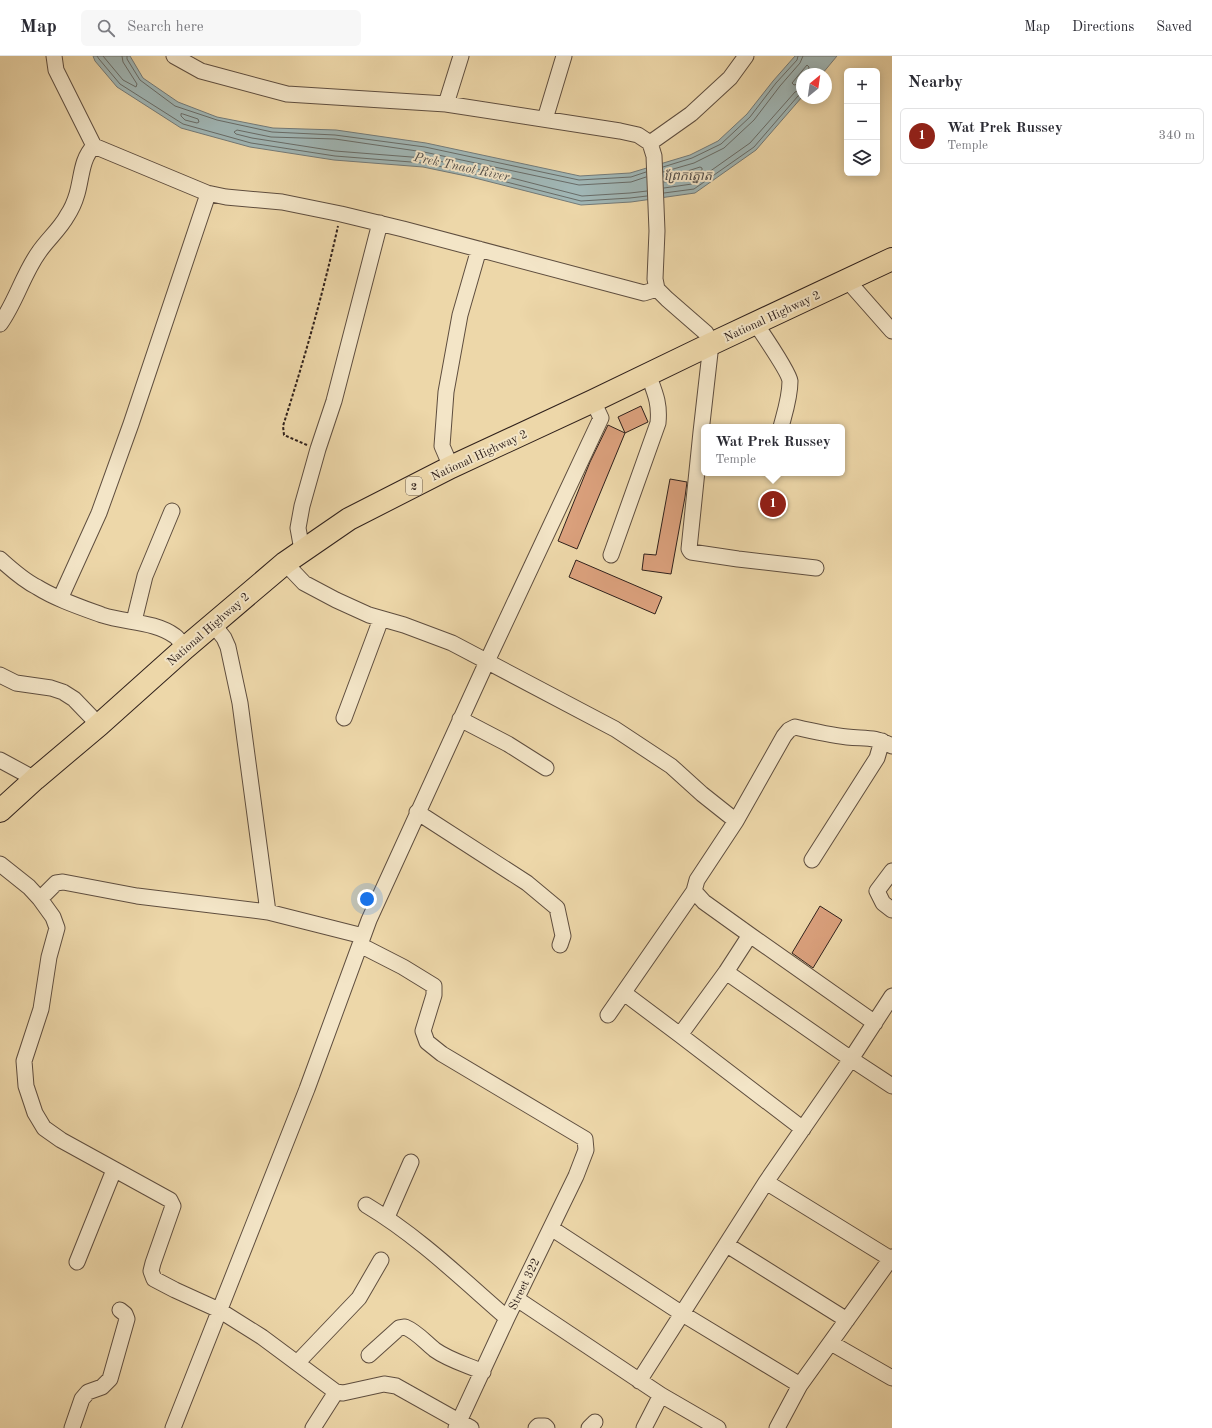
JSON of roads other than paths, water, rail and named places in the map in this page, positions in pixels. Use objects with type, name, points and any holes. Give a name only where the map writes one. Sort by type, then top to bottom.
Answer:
[{"type":"highway","name":"National Highway 2","points":[[0,811],[185,648],[294,556],[349,519],[451,467],[594,401],[892,259]]},
{"type":"street","points":[[54,56],[56,70],[94,146],[207,193],[282,202],[340,214],[644,293],[657,289]]},
{"type":"street","points":[[174,56],[201,72],[287,94],[446,104],[638,135],[652,149],[656,216],[655,279],[657,289],[706,333],[711,344],[703,424]]},
{"type":"street","points":[[446,104],[461,56]]},
{"type":"street","points":[[545,119],[564,56]]},
{"type":"street","points":[[652,149],[730,78],[746,56]]},
{"type":"street","points":[[0,324],[6,316],[22,280],[38,252],[67,217],[77,195],[83,165],[89,151],[94,146]]},
{"type":"street","points":[[60,599],[99,513],[131,424],[206,200],[207,193]]},
{"type":"street","points":[[380,224],[334,401],[318,449],[302,506],[294,556],[304,583],[362,612],[452,643],[615,729],[671,766],[736,821]]},
{"type":"street","points":[[451,467],[442,446],[446,392],[460,314],[479,249]]},
{"type":"street","points":[[847,280],[892,331]]},
{"type":"street","points":[[756,324],[790,379],[788,401],[782,424]]},
{"type":"street","points":[[611,555],[658,423],[657,396],[648,374]]},
{"type":"street","points":[[173,1428],[307,1088],[385,882],[601,418],[594,401]]},
{"type":"street","points":[[701,441],[689,549],[691,552],[816,568]]},
{"type":"street","points":[[134,621],[145,576],[172,511]]},
{"type":"street","points":[[0,559],[37,588],[60,599],[104,615],[134,621],[163,630],[176,637],[185,648]]},
{"type":"street","points":[[344,718],[381,619]]},
{"type":"street","points":[[213,624],[224,638],[228,647],[240,703],[268,912]]},
{"type":"street","points":[[0,675],[16,683],[51,688],[63,692],[74,699],[99,725]]},
{"type":"street","points":[[460,719],[508,744],[546,768]]},
{"type":"street","points":[[608,1014],[694,891],[697,880],[736,821],[784,736],[789,730],[794,727],[848,737],[867,737],[887,744],[812,860]]},
{"type":"street","points":[[0,760],[35,779]]},
{"type":"street","points":[[417,812],[527,883],[557,908],[563,936],[560,945]]},
{"type":"street","points":[[0,864],[29,887],[40,899],[53,917],[57,928],[48,957],[41,1009],[24,1061],[26,1086],[35,1113],[44,1128],[61,1140],[170,1200],[173,1206],[151,1271],[154,1279],[219,1310],[262,1337],[336,1392],[343,1393],[384,1384],[396,1386],[462,1426]]},
{"type":"street","points":[[892,871],[877,891],[883,903],[892,910]]},
{"type":"street","points":[[45,894],[56,883],[63,882],[137,896],[268,912],[362,941]]},
{"type":"street","points":[[694,891],[704,902],[875,1023]]},
{"type":"street","points":[[680,1035],[726,972],[750,935]]},
{"type":"street","name":"Street 322","points":[[362,941],[434,986],[434,995],[423,1031],[427,1042],[442,1054],[585,1139],[586,1150],[576,1176],[507,1318],[483,1372],[462,1426]]},
{"type":"street","points":[[726,972],[851,1060],[892,1086]]},
{"type":"street","points":[[624,993],[803,1129]]},
{"type":"street","points":[[639,1380],[766,1182],[851,1060],[892,996]]},
{"type":"street","points":[[387,1217],[411,1162]]},
{"type":"street","points":[[76,1262],[114,1170]]},
{"type":"street","points":[[766,1182],[891,1258],[800,1386],[777,1428]]},
{"type":"street","points":[[366,1205],[387,1217],[422,1245],[507,1318]]},
{"type":"street","points":[[551,1228],[682,1313],[800,1386]]},
{"type":"street","points":[[727,1245],[847,1320]]},
{"type":"street","points":[[297,1363],[359,1298],[381,1260]]},
{"type":"street","points":[[517,1299],[661,1395],[718,1428]]},
{"type":"street","points":[[72,1428],[82,1399],[88,1392],[102,1387],[110,1379],[127,1319],[125,1314],[120,1310]]},
{"type":"street","points":[[369,1355],[399,1328],[405,1327],[411,1330],[435,1350],[447,1357],[483,1372]]},
{"type":"street","points":[[831,1342],[892,1378]]},
{"type":"street","points":[[313,1428],[336,1392]]},
{"type":"street","points":[[644,1428],[661,1395]]},
{"type":"street","points":[[536,1428],[538,1426],[545,1426],[547,1428]]},
{"type":"water","name":"ព្រែកត្នោត","points":[[93,56],[130,56],[143,78],[178,102],[217,117],[273,128],[336,130],[426,143],[580,176],[630,173],[690,155],[718,141],[747,114],[795,56],[837,56],[827,68],[796,68],[796,104],[756,150],[695,193],[631,202],[581,205],[471,177],[423,167],[334,160],[250,147],[181,128],[117,87],[95,61]]},
{"type":"place","name":"Wat Prek Russey","points":[[773,504]]},
{"type":"water label","name":"Prek Tnaot River","points":[[462,166]]}]
